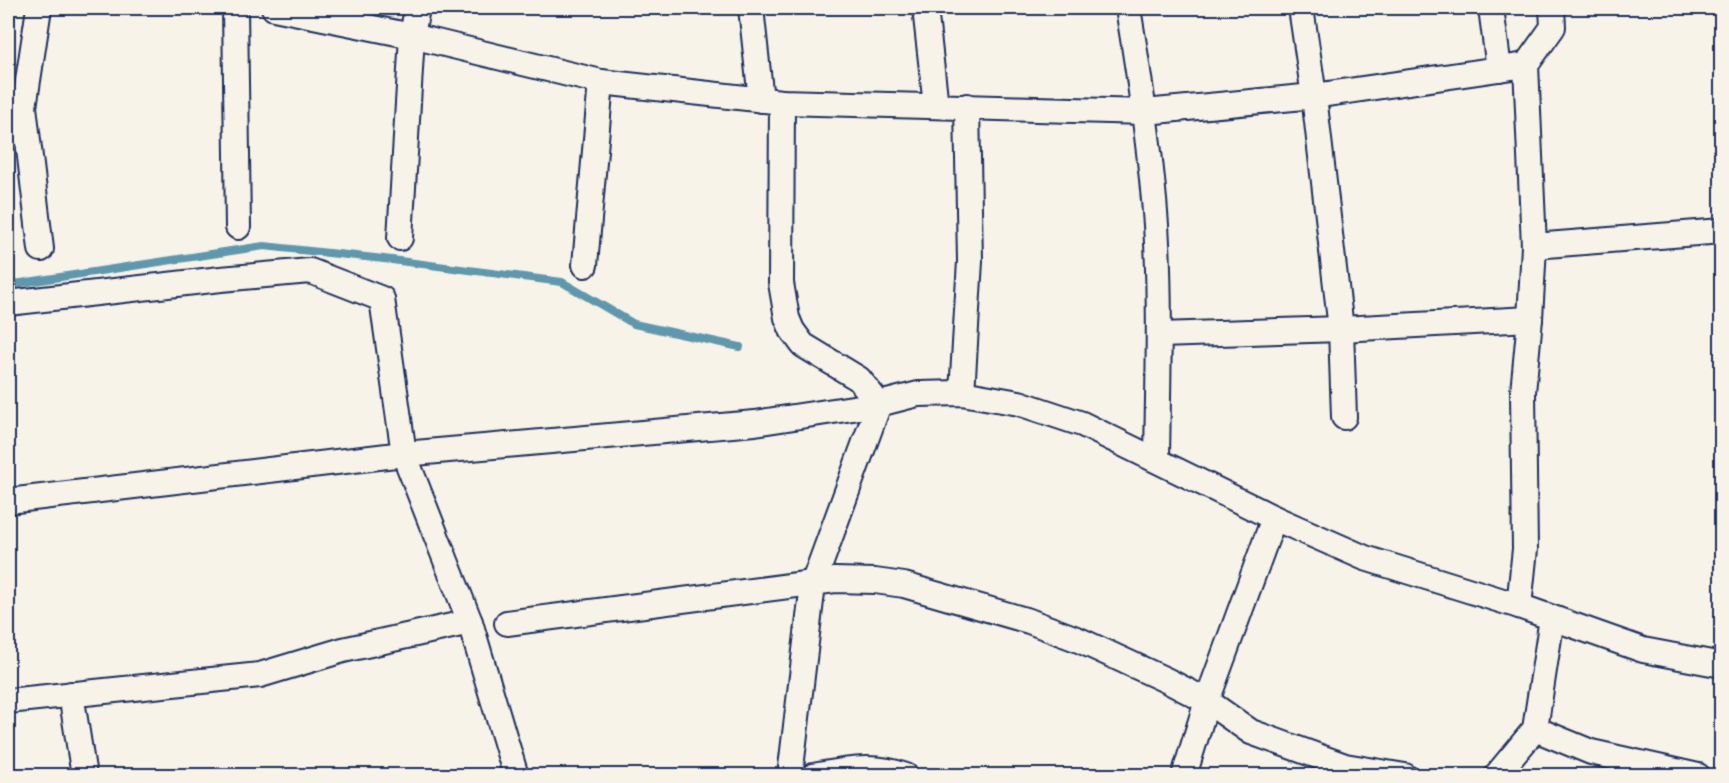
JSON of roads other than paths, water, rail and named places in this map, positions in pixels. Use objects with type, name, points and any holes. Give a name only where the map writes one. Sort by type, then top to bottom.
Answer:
[{"type":"street","points":[[39,8],[24,107],[40,249]]},
{"type":"street","points":[[235,8],[238,227]]},
{"type":"street","points":[[274,8],[412,36],[601,82],[772,101],[1145,112],[1314,96],[1526,65]]},
{"type":"street","points":[[400,238],[412,36],[417,8]]},
{"type":"street","points":[[751,8],[772,101],[781,283],[787,318],[792,330],[803,345],[859,379],[879,404]]},
{"type":"street","points":[[925,8],[936,106]]},
{"type":"street","points":[[1128,8],[1145,112],[1156,225],[1160,335],[1157,459]]},
{"type":"street","points":[[1300,8],[1314,96],[1341,329],[1344,417]]},
{"type":"street","points":[[1491,8],[1499,69]]},
{"type":"street","points":[[1519,606],[1525,549],[1523,392],[1534,246],[1526,65],[1553,27],[1552,8]]},
{"type":"street","points":[[585,265],[601,82]]},
{"type":"street","points":[[962,393],[970,261],[967,106]]},
{"type":"street","points":[[1534,246],[1722,231]]},
{"type":"street","points":[[8,303],[310,271],[382,299],[404,454],[470,622],[516,776]]},
{"type":"street","points":[[1160,335],[1341,329],[1530,319]]},
{"type":"street","points":[[8,501],[404,454],[755,423],[879,404],[918,394],[962,393],[1019,403],[1082,423],[1274,518],[1365,558],[1519,606],[1643,650],[1677,658],[1722,664]]},
{"type":"street","points":[[790,776],[813,584],[879,404]]},
{"type":"street","points":[[1184,776],[1207,701],[1274,518]]},
{"type":"street","points":[[507,623],[835,580],[875,581],[904,585],[1029,621],[1128,661],[1207,701],[1251,732],[1345,766],[1405,776]]},
{"type":"street","points":[[1496,776],[1535,729],[1552,618]]},
{"type":"street","points":[[8,701],[260,675],[343,650],[470,622]]},
{"type":"street","points":[[71,694],[84,776]]},
{"type":"street","points":[[1535,729],[1591,752],[1698,776]]},
{"type":"street","points":[[813,776],[868,768],[906,776]]},
{"type":"waterway","points":[[8,285],[264,246],[562,282],[634,324],[740,347]]}]
